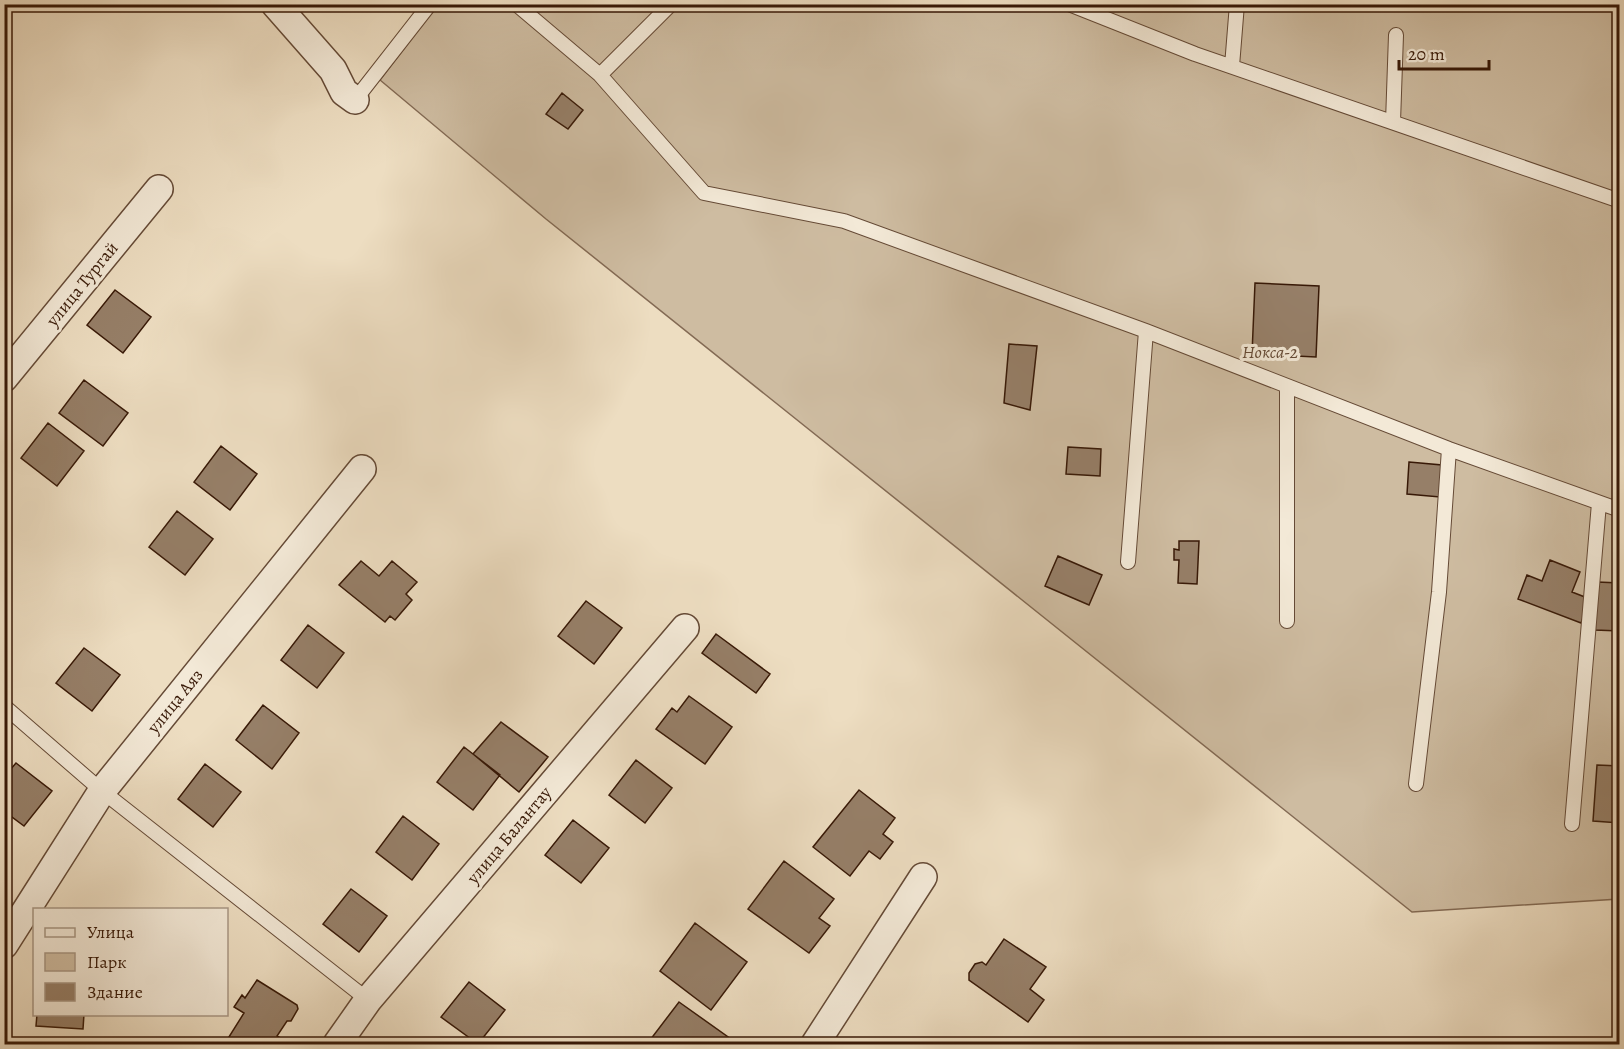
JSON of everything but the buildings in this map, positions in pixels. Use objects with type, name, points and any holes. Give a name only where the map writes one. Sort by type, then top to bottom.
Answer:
[{"type":"street","points":[[275,4],[333,70],[344,92],[355,100]]},
{"type":"street","name":"улица Тургай","points":[[4,378],[159,189]]},
{"type":"street","name":"улица Аяз","points":[[4,945],[102,791],[362,470]]},
{"type":"street","name":"улица Балантау","points":[[337,1044],[368,1000],[685,628]]},
{"type":"street","points":[[815,1044],[923,877]]},
{"type":"lane","points":[[355,100],[430,4]]},
{"type":"lane","points":[[516,4],[600,75],[704,193],[844,221],[1146,331],[1449,449],[1620,510]]},
{"type":"lane","points":[[600,75],[671,4]]},
{"type":"lane","points":[[1069,4],[1090,8],[1232,66],[1620,201]]},
{"type":"lane","points":[[1232,66],[1238,4]]},
{"type":"lane","points":[[1393,122],[1396,35]]},
{"type":"lane","points":[[1128,562],[1146,331]]},
{"type":"lane","points":[[1287,387],[1287,621]]},
{"type":"lane","points":[[1416,784],[1439,592],[1449,449]]},
{"type":"lane","points":[[1572,824],[1599,503]]},
{"type":"lane","points":[[4,706],[102,791],[368,1000]]},
{"type":"green space","name":"Нокса-2","points":[[437,5],[1619,5],[1619,899],[1412,912],[546,219],[380,80]]}]
